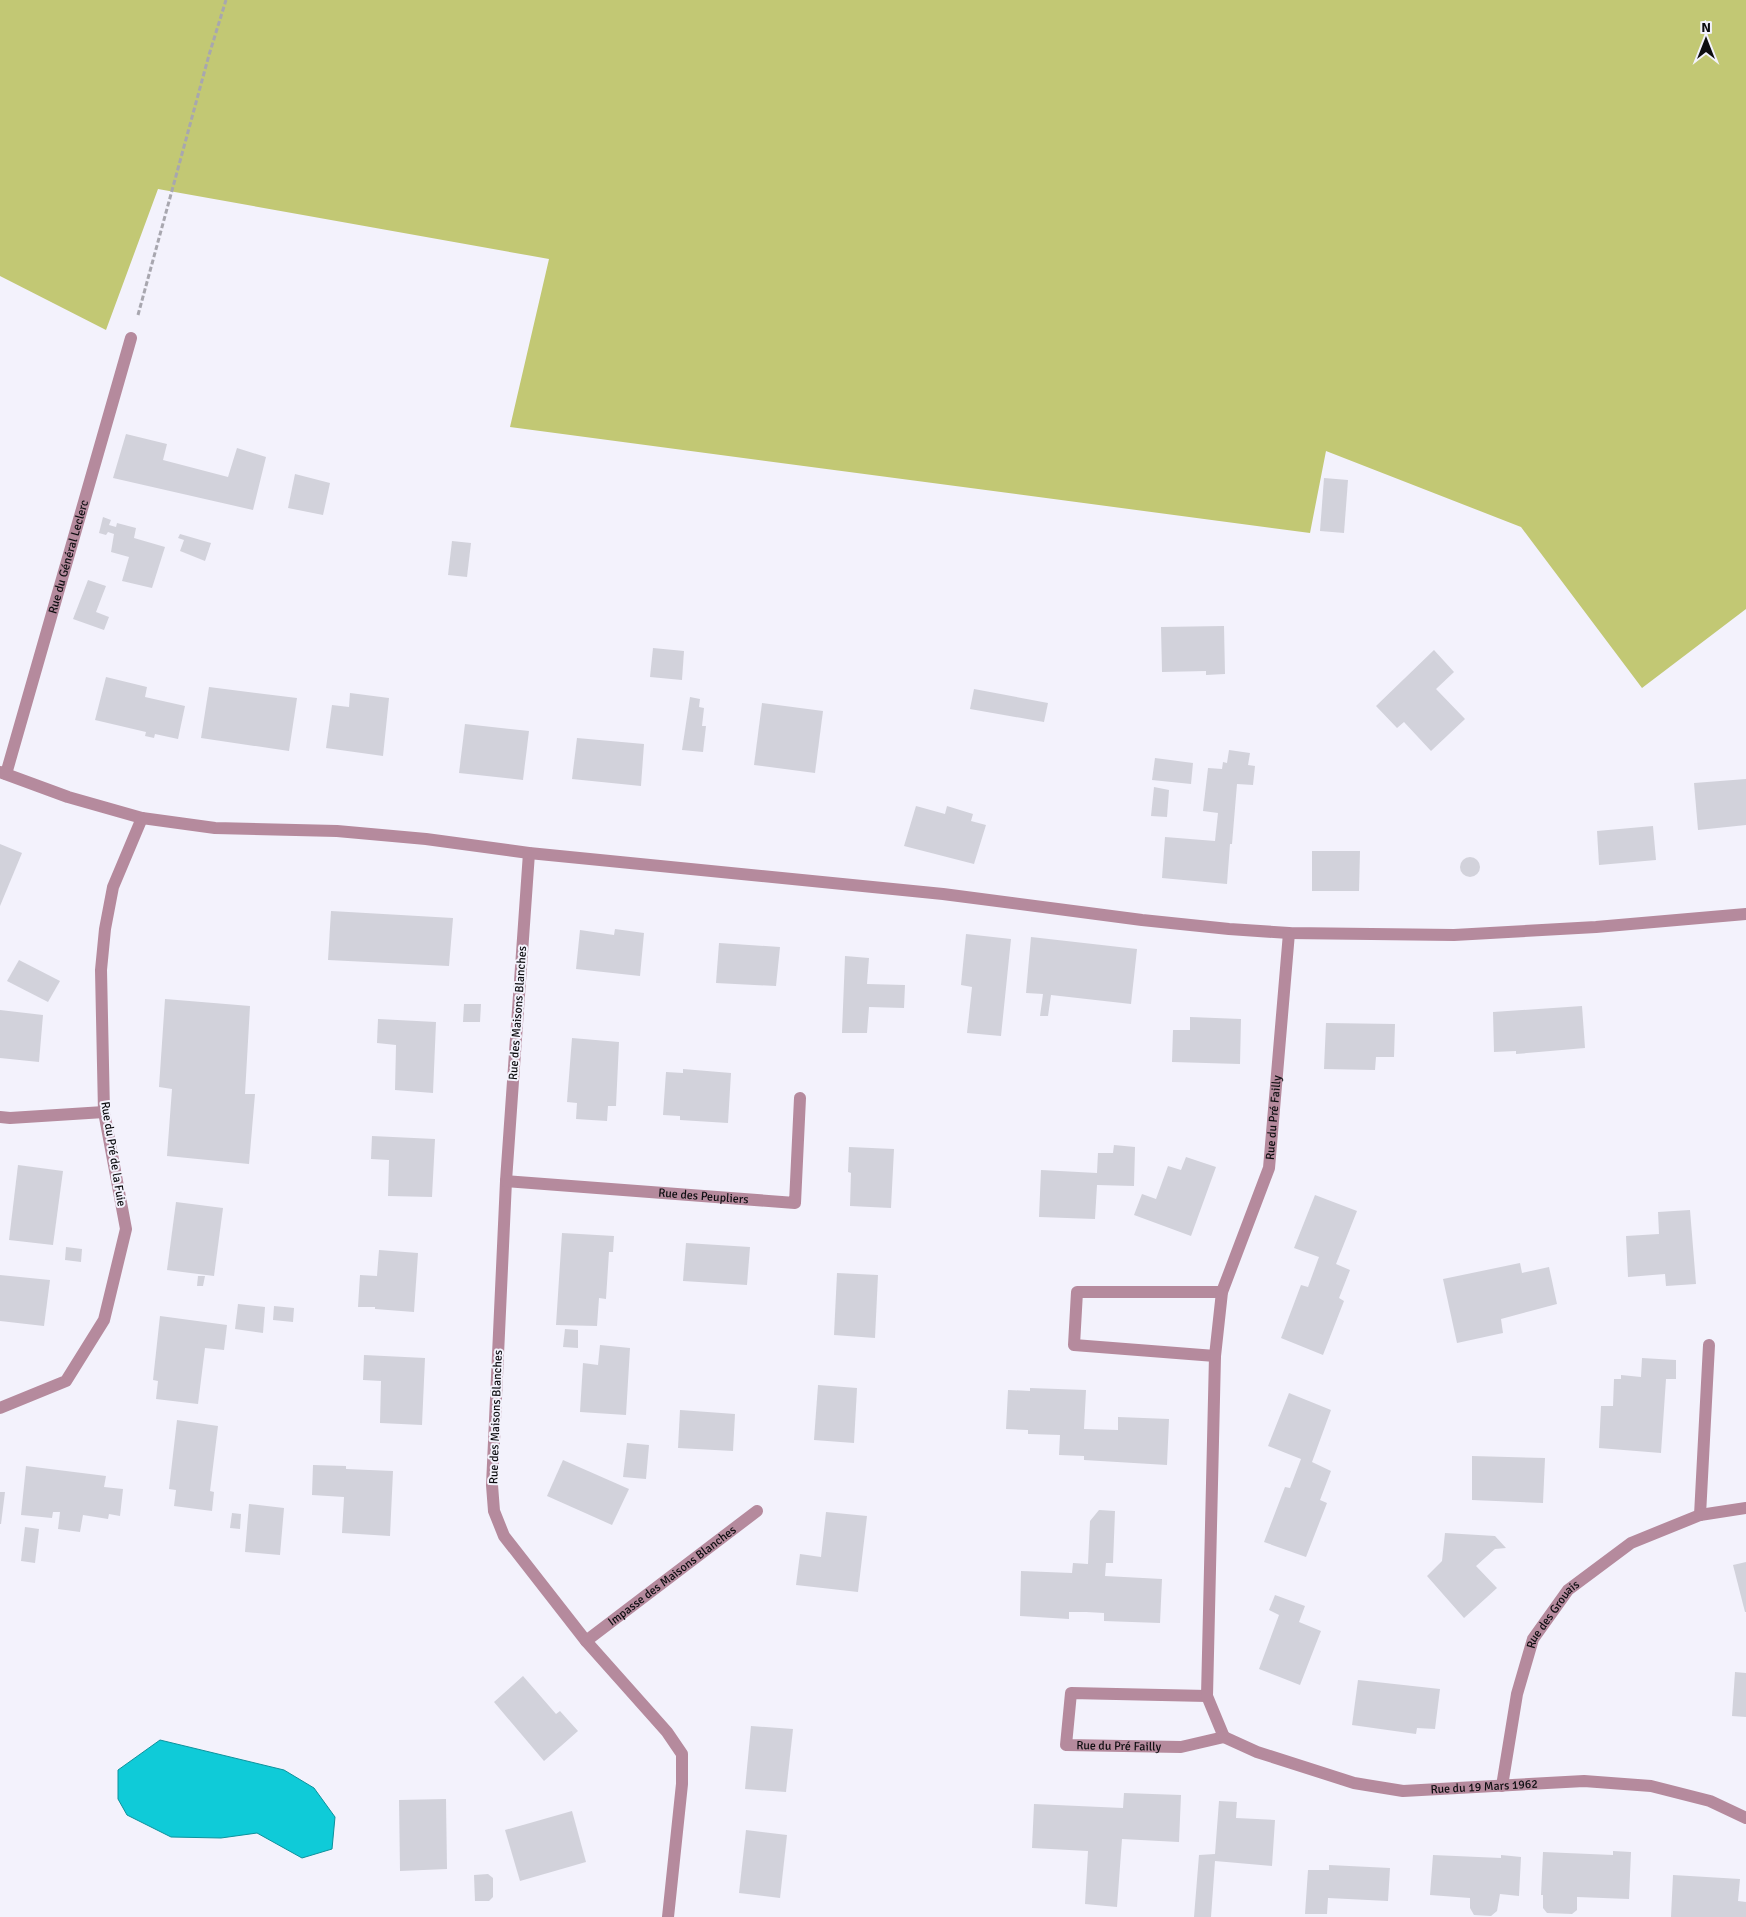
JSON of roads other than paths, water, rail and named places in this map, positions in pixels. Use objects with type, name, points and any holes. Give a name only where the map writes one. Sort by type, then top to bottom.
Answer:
[{"type":"street","name":"Rue du Général Leclerc","points":[[3,773],[131,338]]},
{"type":"street","points":[[3,773],[68,797],[142,818],[215,828],[337,831],[416,838],[529,853],[943,894],[1142,920],[1289,933],[1454,935],[1596,927],[1746,914]]},
{"type":"street","name":"Rue du Pré de la Fuie","points":[[0,1408],[66,1381],[104,1320],[126,1229],[104,1112],[101,970],[105,928],[113,887],[142,818]]},
{"type":"street","name":"Rue des Maisons Blanches","points":[[529,853],[506,1181],[492,1485],[494,1511],[504,1536],[586,1641],[667,1732],[682,1754],[682,1784],[668,1917]]},
{"type":"street","name":"Rue du Pré Failly","points":[[1207,1696],[1071,1693],[1066,1745],[1181,1747],[1224,1737],[1207,1696],[1215,1356],[1222,1292],[1269,1168],[1289,933]]},
{"type":"street","name":"Rue des Peupliers","points":[[506,1181],[795,1203],[800,1098]]},
{"type":"street","points":[[0,1117],[104,1112]]},
{"type":"street","points":[[1215,1356],[1074,1345],[1077,1292],[1222,1292]]},
{"type":"street","points":[[1700,1515],[1709,1345]]},
{"type":"street","name":"Rue des Grouais","points":[[1502,1786],[1517,1694],[1533,1639],[1568,1590],[1631,1544],[1700,1515],[1746,1508]]},
{"type":"street","name":"Impasse des Maisons Blanches","points":[[586,1641],[757,1510]]},
{"type":"street","name":"Rue du 19 Mars 1962","points":[[1224,1737],[1258,1752],[1354,1783],[1403,1791],[1584,1781],[1651,1786],[1710,1801],[1746,1818]]},
{"type":"water","points":[[160,1740],[284,1770],[314,1788],[335,1817],[332,1849],[302,1858],[257,1833],[221,1838],[171,1837],[127,1815],[118,1799],[118,1770]]}]
